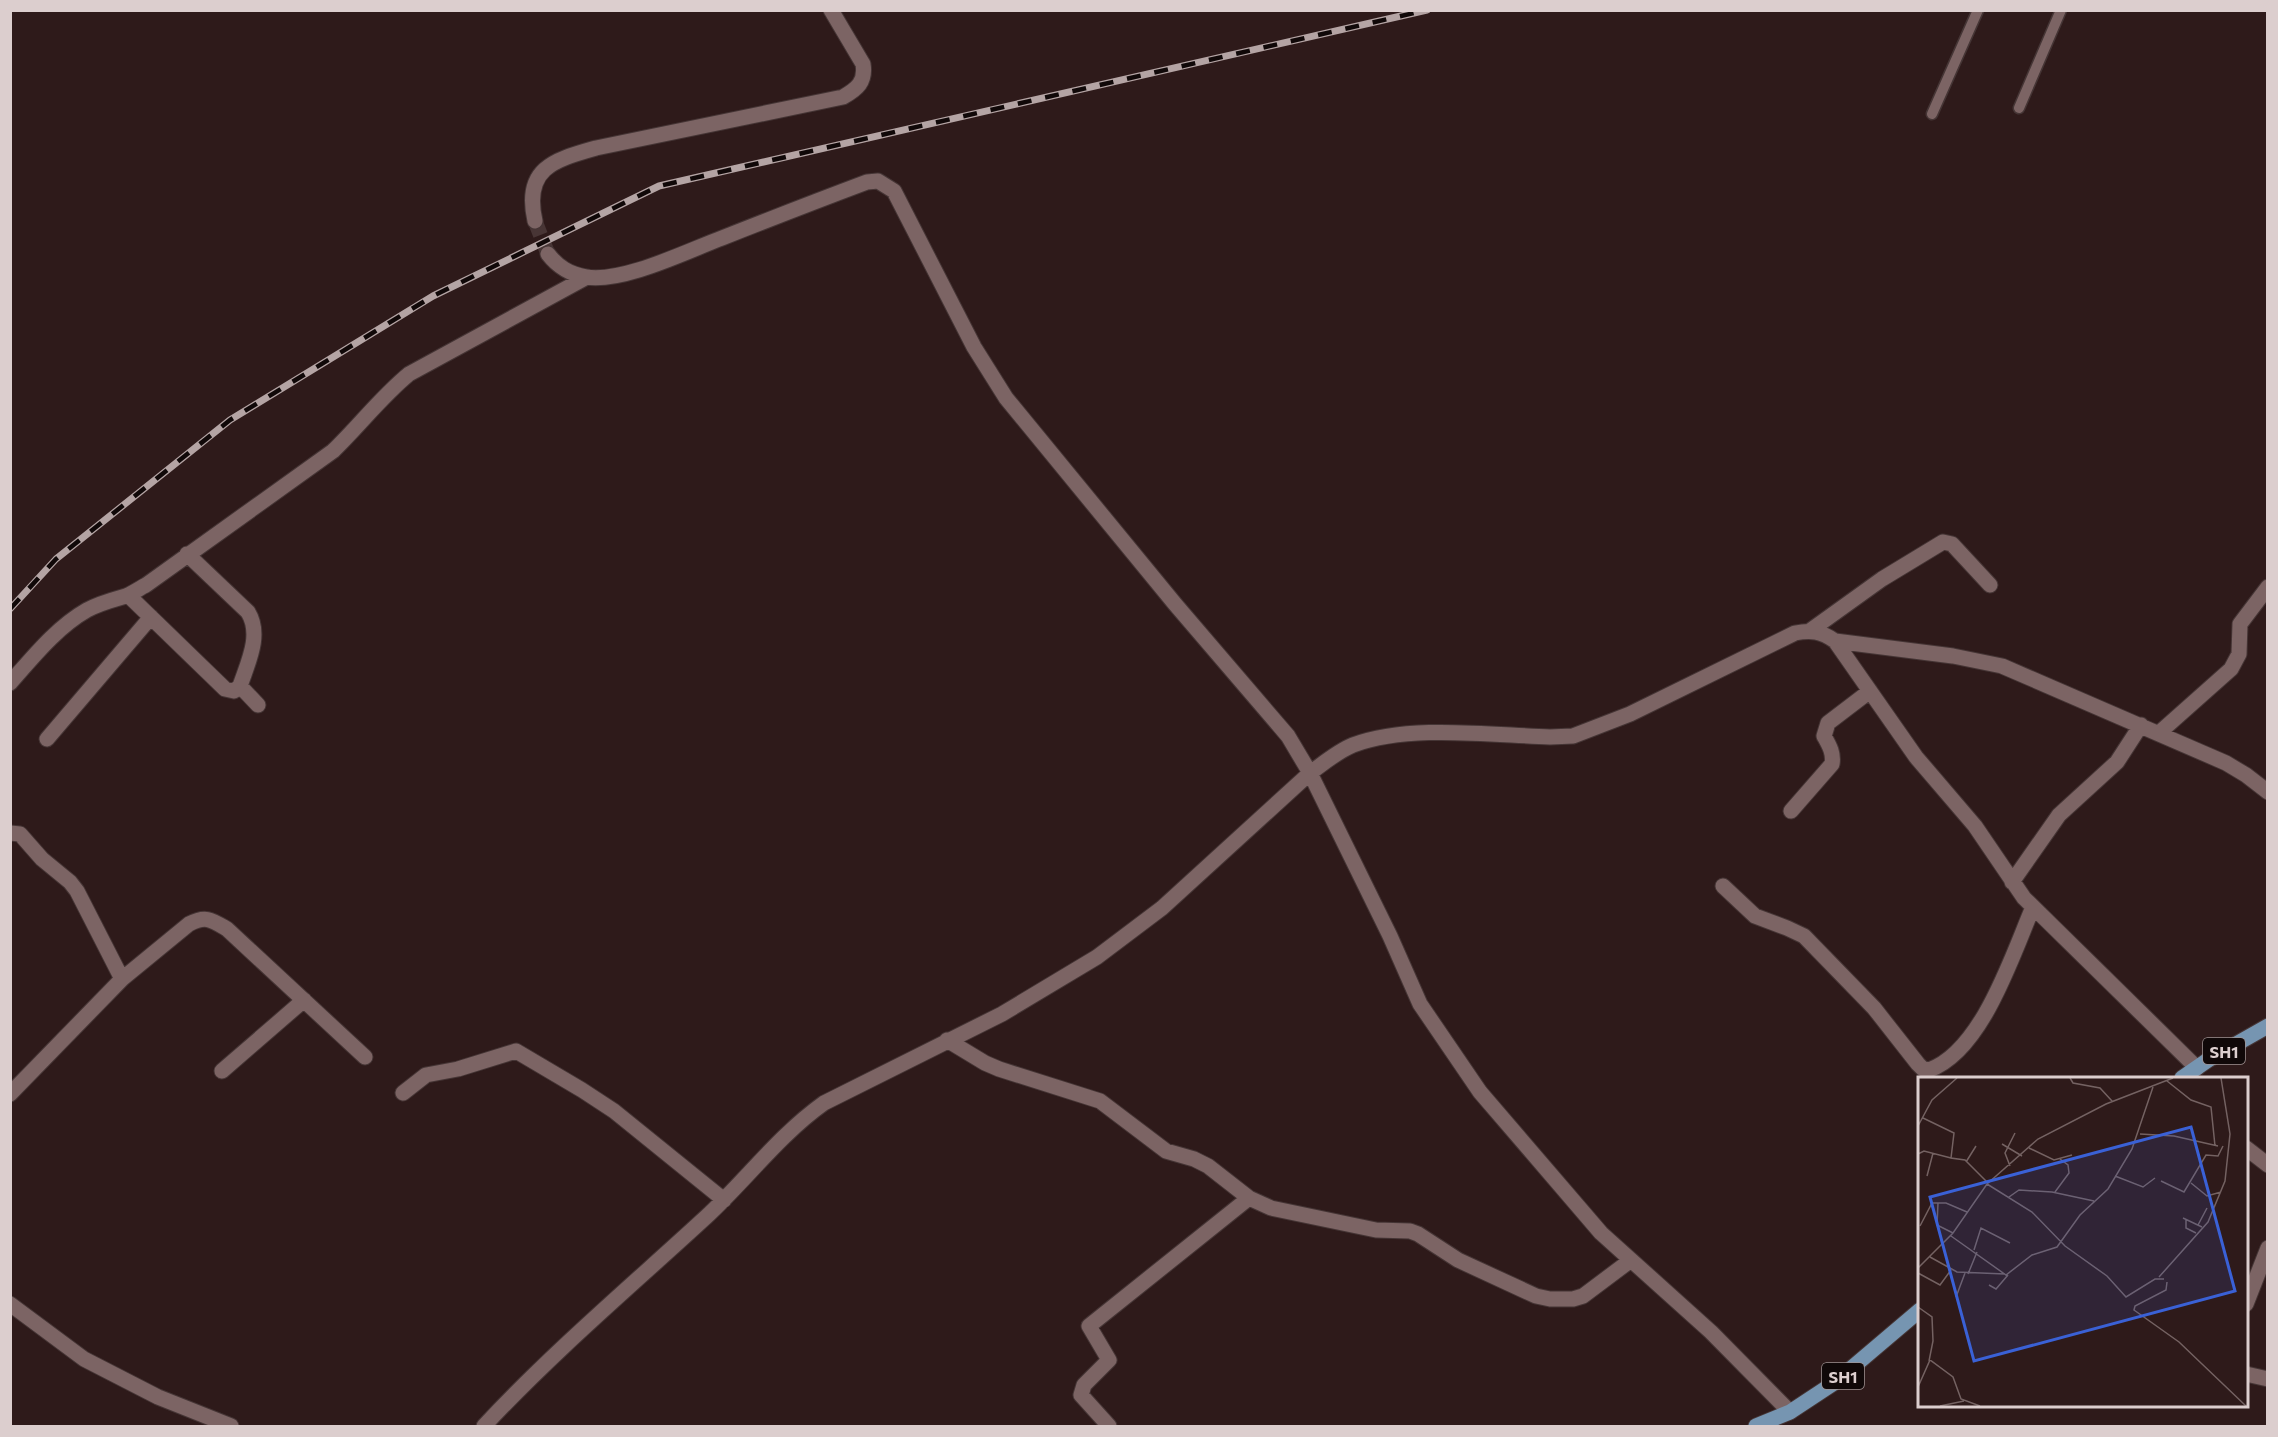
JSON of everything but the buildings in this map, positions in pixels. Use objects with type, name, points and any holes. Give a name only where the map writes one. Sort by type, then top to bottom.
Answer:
[{"type":"main road","name":"SH1","points":[[2184,1077],[2268,1026]]},
{"type":"main road","name":"SH1","points":[[1756,1426],[1777,1422],[1834,1383],[1918,1312]]},
{"type":"street","points":[[535,221],[531,205],[532,189],[539,173],[562,158],[596,148],[843,97],[856,90],[865,73],[863,64],[831,10]]},
{"type":"street","points":[[548,254],[567,272],[587,277],[621,274],[658,263],[867,182],[878,181],[888,185],[894,191],[974,346],[1006,398],[1175,604],[1288,736],[1310,772],[1428,1018],[1489,1103],[1589,1219],[1630,1260],[1711,1332],[1790,1412]]},
{"type":"street","points":[[10,683],[38,652],[85,611],[104,601],[128,595],[164,572],[333,451],[388,391],[409,374],[587,277]]},
{"type":"street","points":[[484,1426],[528,1379],[724,1200],[790,1128],[824,1103],[1035,996],[1123,939],[1162,908],[1310,772],[1352,746],[1381,737],[1442,733],[1573,736],[1630,714],[1795,633],[1811,630],[1876,583],[1943,542],[1953,544],[1990,585]]},
{"type":"street","points":[[128,595],[225,689],[234,691],[240,687],[253,643],[254,622],[248,612],[187,554]]},
{"type":"street","points":[[2159,733],[2230,669],[2239,654],[2240,624],[2268,588]]},
{"type":"street","points":[[47,739],[151,617]]},
{"type":"street","points":[[1811,630],[1835,640],[1953,656],[2002,666],[2226,763],[2247,774],[2267,790]]},
{"type":"street","points":[[1835,640],[1916,757],[1975,826],[2012,882],[2033,907],[2197,1068]]},
{"type":"street","points":[[240,687],[258,705]]},
{"type":"street","points":[[1791,810],[1832,764],[1831,750],[1824,736],[1828,723],[1870,691]]},
{"type":"street","points":[[2012,882],[2059,815],[2117,762],[2141,725]]},
{"type":"street","points":[[10,833],[20,834],[46,864],[70,882],[77,891],[122,979]]},
{"type":"street","points":[[1723,886],[1755,916],[1804,936],[1874,1008],[1918,1064],[1923,1069],[1929,1070],[1960,1050],[1984,1016],[2033,907]]},
{"type":"street","points":[[10,1094],[122,979],[199,918],[212,920],[227,929],[365,1057]]},
{"type":"street","points":[[222,1071],[304,1000]]},
{"type":"street","points":[[947,1040],[992,1066],[1100,1101],[1166,1151],[1194,1159],[1208,1166],[1249,1198],[1271,1209],[1376,1230],[1410,1231],[1458,1260],[1536,1296],[1550,1299],[1574,1299],[1583,1296],[1630,1260]]},
{"type":"street","points":[[403,1093],[426,1075],[452,1070],[516,1051],[614,1111],[724,1200]]},
{"type":"street","points":[[2248,1149],[2268,1166]]},
{"type":"street","points":[[1109,1426],[1081,1395],[1084,1386],[1109,1360],[1089,1326],[1249,1198]]},
{"type":"street","points":[[2248,1301],[2268,1248]]},
{"type":"street","points":[[10,1304],[84,1359],[158,1397],[231,1426]]},
{"type":"street","points":[[2248,1374],[2268,1379]]},
{"type":"lane","points":[[1932,114],[1978,10]]},
{"type":"lane","points":[[2019,108],[2061,10]]},
{"type":"tunnel","points":[[535,221],[548,254]]},
{"type":"railway","points":[[10,609],[56,559],[230,420],[433,296],[659,186],[1427,10]]}]
